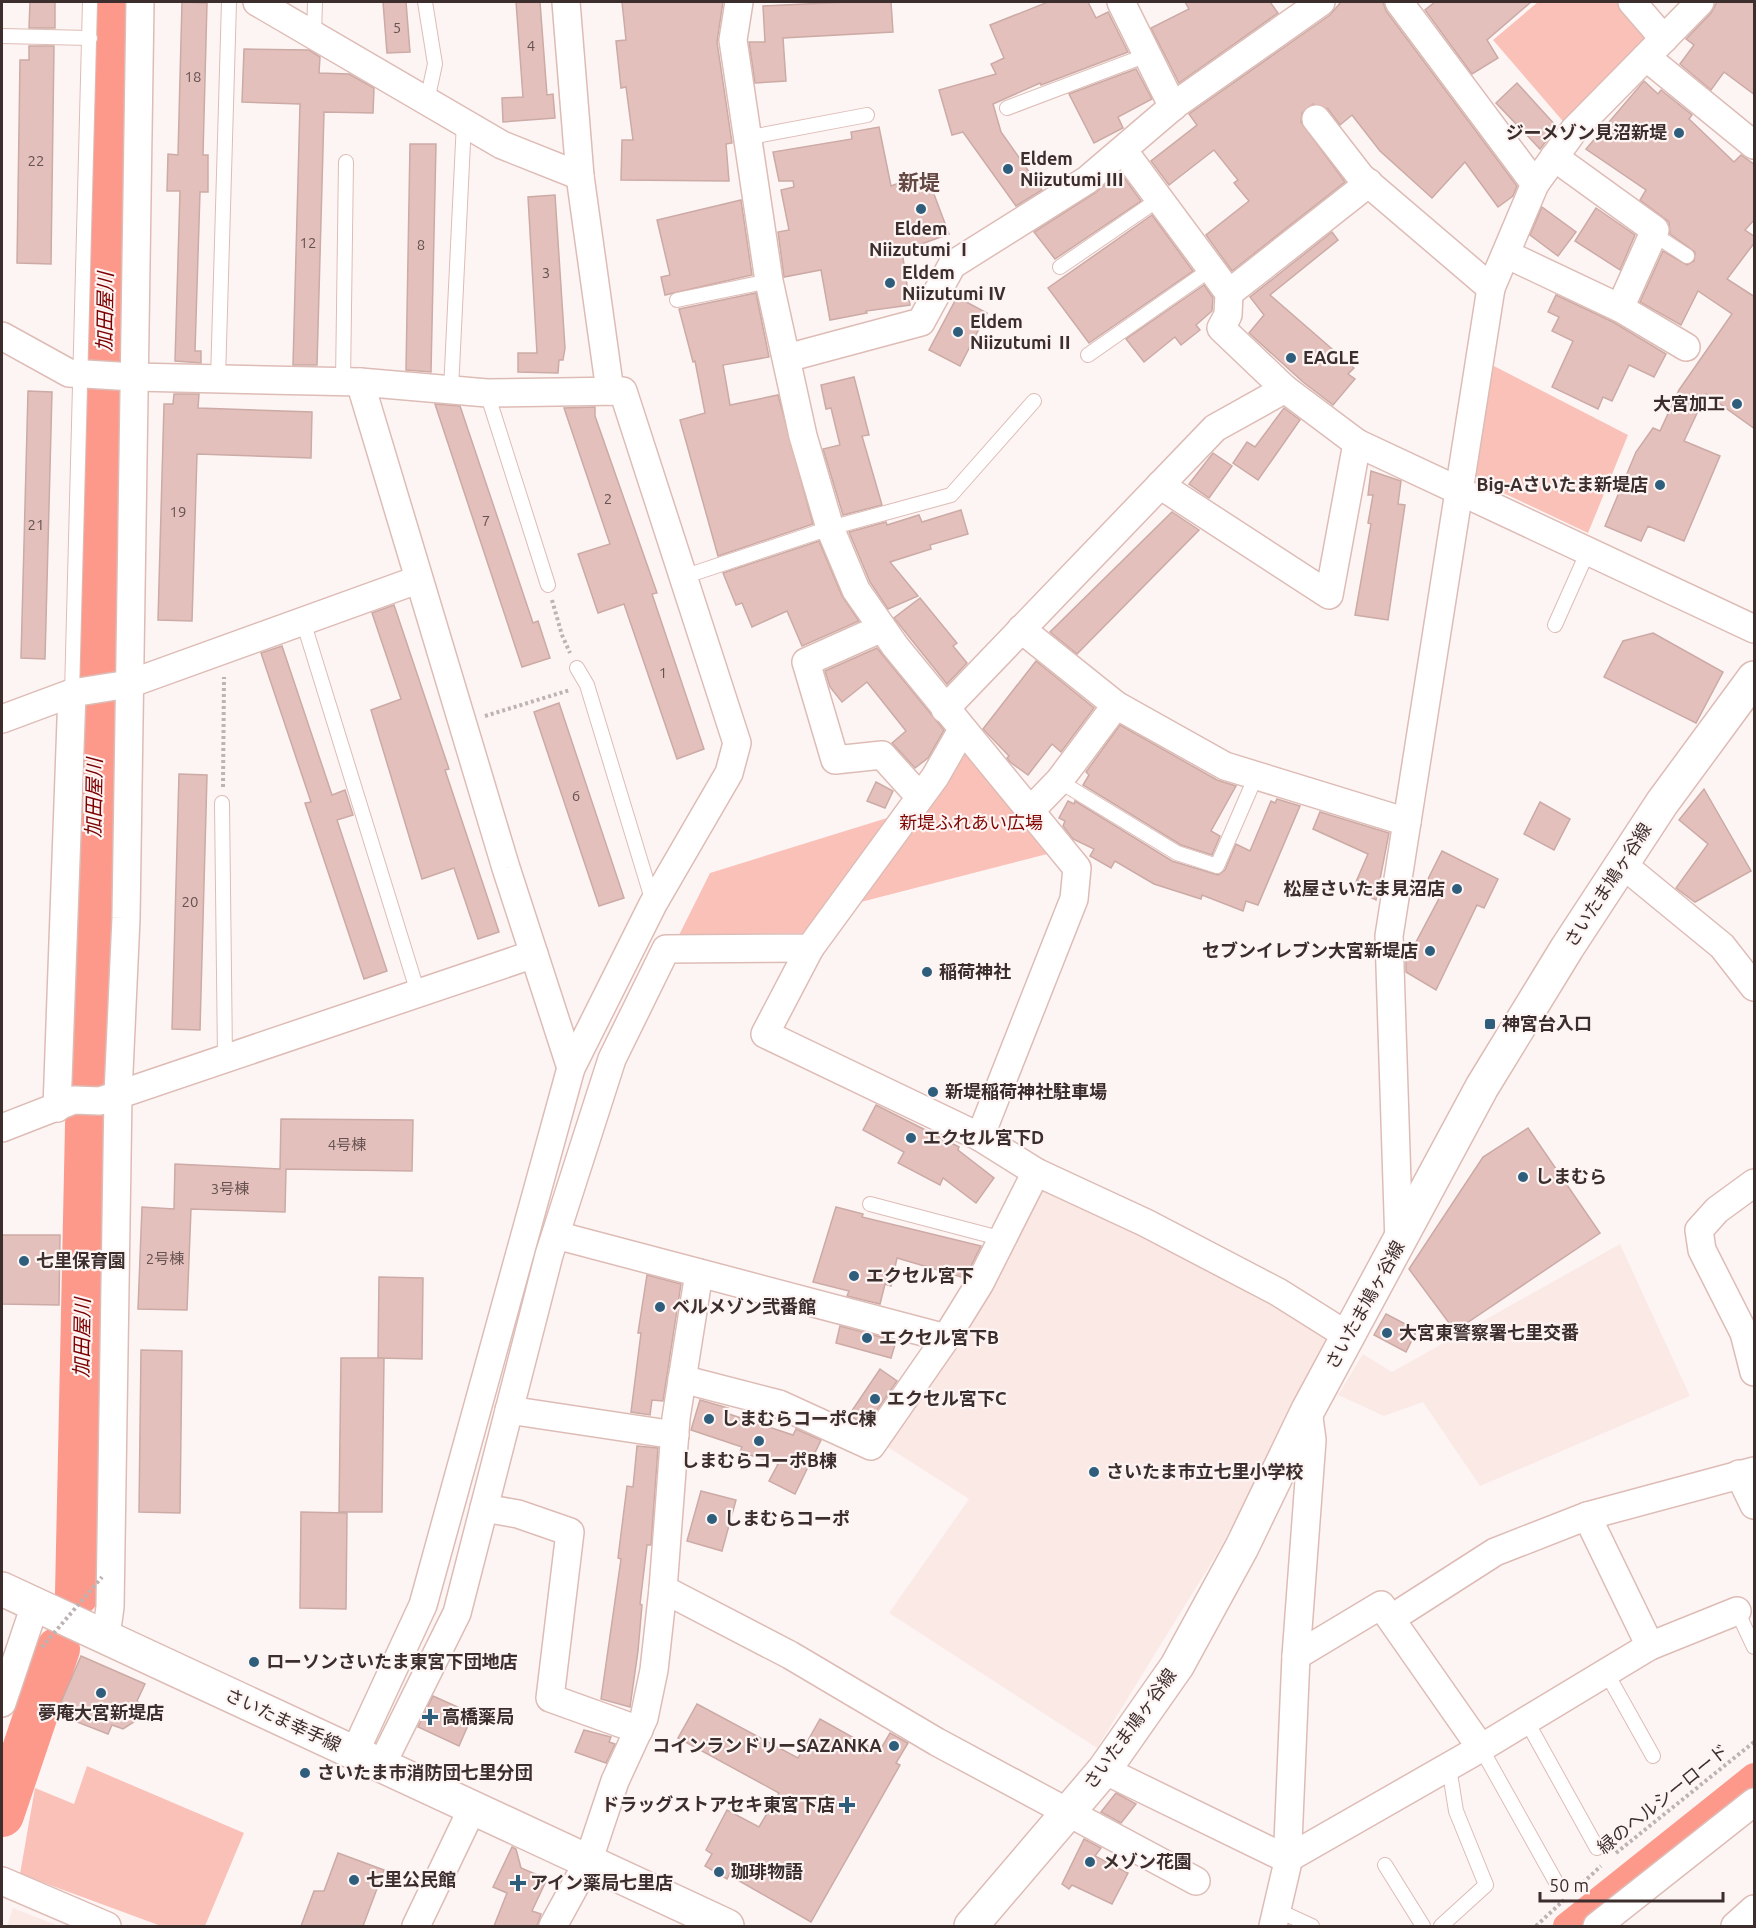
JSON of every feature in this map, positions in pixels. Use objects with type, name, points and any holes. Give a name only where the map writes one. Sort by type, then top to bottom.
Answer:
[{"type":"main road","name":"さいたま鳩ヶ谷線","points":[[971,1926],[1104,1770],[1176,1666],[1242,1547],[1308,1410],[1482,1087],[1567,948],[1662,803],[1755,678]]},
{"type":"main road","name":"さいたま幸手線","points":[[2,1589],[727,1926]]},
{"type":"street","points":[[87,1101],[126,918],[129,684],[106,376],[140,2]]},
{"type":"street","points":[[256,2],[502,145],[580,176]]},
{"type":"street","points":[[566,2],[580,176],[610,391]]},
{"type":"street","points":[[739,2],[733,40],[746,138],[770,281],[803,436],[830,528],[856,590],[882,628],[962,730],[1077,868],[1074,899],[980,1137]]},
{"type":"street","points":[[1121,2],[1173,107]]},
{"type":"street","points":[[787,358],[921,322],[952,265],[1087,180],[1173,107],[1321,2]]},
{"type":"street","points":[[1399,2],[1535,184]]},
{"type":"street","points":[[1632,2],[1655,48],[1755,145]]},
{"type":"street","points":[[1399,1244],[1389,936],[1491,288],[1535,184],[1554,157],[1574,130],[1700,2]]},
{"type":"street","points":[[1316,119],[1369,183],[1491,288]]},
{"type":"street","points":[[1123,150],[1229,293],[1228,315],[1221,328],[1285,389],[1357,443],[1755,629]]},
{"type":"street","points":[[1554,157],[1655,230],[1620,308]]},
{"type":"street","points":[[1229,293],[1369,183]]},
{"type":"street","points":[[1506,254],[1620,308],[1686,347]]},
{"type":"street","points":[[2,336],[69,373],[106,376],[351,382],[487,393],[623,391],[737,743],[729,773],[653,904],[572,1068],[423,1605],[368,1760]]},
{"type":"street","points":[[351,382],[417,580],[572,1068]]},
{"type":"street","points":[[945,709],[1215,428],[1285,389]]},
{"type":"street","points":[[1160,484],[1329,595],[1357,443]]},
{"type":"street","points":[[2,719],[72,693],[129,684],[417,580]]},
{"type":"street","points":[[882,628],[806,662],[834,760],[882,755],[920,797]]},
{"type":"street","points":[[1021,629],[1116,705],[1225,766],[1407,822]]},
{"type":"street","points":[[72,693],[87,1101],[110,1607],[106,1636]]},
{"type":"street","points":[[1030,811],[1059,781],[1116,705]]},
{"type":"street","points":[[962,730],[935,777],[810,948],[765,1034],[980,1137],[1036,1172],[1146,1223],[1268,1287],[1348,1336]]},
{"type":"street","points":[[1622,864],[1722,946],[1755,987]]},
{"type":"street","points":[[368,1760],[457,1612],[556,1235],[612,1059],[666,949],[810,948]]},
{"type":"street","points":[[2,1128],[225,1058],[534,954]]},
{"type":"street","points":[[682,1379],[779,1404],[871,1446],[946,1338],[980,1283],[1036,1172]]},
{"type":"street","points":[[1755,1183],[1717,1210],[1699,1230],[1702,1250],[1747,1319],[1755,1372]]},
{"type":"street","points":[[556,1235],[946,1338]]},
{"type":"street","points":[[553,1926],[588,1862],[615,1781],[644,1718],[654,1670],[675,1435],[699,1273]]},
{"type":"street","points":[[509,1410],[675,1435]]},
{"type":"street","points":[[1275,1918],[1287,1859],[1296,1656],[1312,1440],[1308,1410]]},
{"type":"street","points":[[1392,1618],[1495,1552],[1587,1516],[1747,1473],[1755,1505]]},
{"type":"street","points":[[484,1509],[518,1514],[570,1532],[550,1698],[639,1730]]},
{"type":"street","points":[[1587,1516],[1650,1646]]},
{"type":"street","points":[[663,1589],[790,1655],[936,1742],[1196,1881]]},
{"type":"street","points":[[2,1703],[35,1605]]},
{"type":"street","points":[[1296,1656],[1381,1605],[1481,1748]]},
{"type":"street","points":[[1287,1859],[1449,1767],[1650,1646],[1737,1611]]},
{"type":"street","points":[[1104,1770],[1287,1859]]},
{"type":"street","points":[[1597,1926],[1755,1802]]},
{"type":"street","points":[[416,1926],[472,1809]]},
{"type":"street","points":[[2,1881],[107,1926]]},
{"type":"street","points":[[1735,1926],[1755,1909]]},
{"type":"lane","points":[[72,693],[106,376],[90,2]]},
{"type":"lane","points":[[218,379],[229,2]]},
{"type":"lane","points":[[314,35],[315,2]]},
{"type":"lane","points":[[425,2],[435,64],[427,101]]},
{"type":"lane","points":[[2,36],[90,38]]},
{"type":"lane","points":[[1007,108],[1147,55]]},
{"type":"lane","points":[[746,138],[867,115]]},
{"type":"lane","points":[[452,390],[464,122]]},
{"type":"lane","points":[[346,162],[351,382]]},
{"type":"lane","points":[[1060,267],[1160,199]]},
{"type":"lane","points":[[1653,234],[1687,256]]},
{"type":"lane","points":[[1088,355],[1210,268]]},
{"type":"lane","points":[[677,300],[770,281]]},
{"type":"lane","points":[[487,393],[549,585]]},
{"type":"lane","points":[[684,577],[830,528],[951,495],[1034,401]]},
{"type":"lane","points":[[1555,625],[1588,551]]},
{"type":"lane","points":[[303,621],[418,993]]},
{"type":"lane","points":[[577,668],[587,685],[653,904]]},
{"type":"lane","points":[[1059,781],[1177,853],[1217,866],[1256,776]]},
{"type":"lane","points":[[222,803],[225,1058]]},
{"type":"lane","points":[[870,1204],[1003,1239]]},
{"type":"lane","points":[[1737,1611],[1755,1647]]},
{"type":"lane","points":[[1606,1672],[1653,1756]]},
{"type":"lane","points":[[1526,1720],[1597,1848]]},
{"type":"lane","points":[[1481,1748],[1556,1882]]},
{"type":"lane","points":[[1441,1926],[1486,1885],[1456,1811],[1449,1767]]},
{"type":"lane","points":[[1385,1865],[1423,1926]]},
{"type":"lane","points":[[1275,1918],[1312,1926]]},
{"type":"path","points":[[549,585],[562,635],[577,668]]},
{"type":"path","points":[[222,803],[224,650]]},
{"type":"path","points":[[462,723],[587,685]]},
{"type":"path","points":[[42,1647],[102,1577]]},
{"type":"path","name":"緑のヘルシーロード","points":[[1536,1926],[1609,1859],[1755,1742]]},
{"type":"shaded area","name":"さいたま市立七里小学校","points":[[1048,1187],[1259,1290],[1334,1337],[1221,1547],[1097,1748],[889,1613],[969,1499],[886,1446],[1036,1188]]},
{"type":"shaded area","points":[[1620,1244],[1690,1396],[1480,1486],[1423,1402],[1384,1416],[1338,1395],[1363,1354],[1392,1372]]},
{"type":"shaded area","points":[[13,1908],[23,1912],[59,1926],[7,1926]]},
{"type":"green space","points":[[1538,2],[1620,2],[1644,37],[1645,49],[1567,126],[1493,40]]},
{"type":"green space","points":[[1490,364],[1628,435],[1588,533],[1474,479]]},
{"type":"green space","name":"新堤ふれあい広場","points":[[967,742],[1059,851],[857,903]]},
{"type":"green space","name":"新堤ふれあい広場","points":[[900,814],[813,933],[679,935],[710,873]]},
{"type":"green space","points":[[87,1766],[244,1833],[205,1926],[161,1926],[20,1874],[35,1788],[74,1804]]},
{"type":"building","points":[[30,2],[55,2],[55,28],[29,28]]},
{"type":"building","points":[[182,2],[207,3],[203,155],[208,155],[208,192],[200,192],[195,351],[201,351],[201,363],[175,361],[180,191],[167,191],[168,154],[178,155]]},
{"type":"building","points":[[383,2],[406,2],[410,52],[387,53]]},
{"type":"building","points":[[516,2],[540,2],[547,95],[553,94],[555,118],[503,122],[502,98],[523,97]]},
{"type":"building","points":[[622,2],[723,2],[717,42],[732,143],[726,144],[729,181],[621,180],[622,140],[633,140],[626,87],[621,88],[616,41],[626,40]]},
{"type":"building","points":[[891,2],[893,32],[783,38],[786,81],[755,83],[749,42],[765,42],[763,6]]},
{"type":"building","points":[[1048,2],[1088,2],[1096,18],[1108,12],[1128,52],[1041,85],[1040,83],[993,104],[1001,132],[1042,190],[1016,206],[963,132],[952,135],[939,90],[996,74],[991,64],[1004,58],[990,25]]},
{"type":"building","points":[[1185,2],[1270,2],[1278,13],[1179,83],[1151,28],[1189,9]]},
{"type":"building","points":[[1341,2],[1383,2],[1386,11],[1517,186],[1513,196],[1498,207],[1465,162],[1432,198],[1380,151],[1352,115],[1340,125],[1328,109],[1313,104],[1302,113],[1301,122],[1345,182],[1232,271],[1206,235],[1249,201],[1234,183],[1238,180],[1214,150],[1169,185],[1151,161],[1197,125],[1189,114],[1330,15]]},
{"type":"building","points":[[1435,2],[1531,2],[1487,40],[1498,58],[1472,74],[1425,10]]},
{"type":"building","points":[[1717,2],[1755,2],[1755,95],[1724,72],[1711,90],[1680,64],[1694,45],[1686,39],[1711,13]]},
{"type":"building","points":[[29,46],[54,46],[51,264],[17,263],[20,60],[29,60]]},
{"type":"building","points":[[244,49],[309,50],[320,57],[319,73],[349,74],[374,88],[373,113],[324,112],[317,365],[293,365],[300,104],[242,102]]},
{"type":"building","points":[[1136,69],[1152,99],[1118,117],[1123,128],[1094,143],[1069,94]]},
{"type":"building","points":[[1644,81],[1658,94],[1661,90],[1692,115],[1689,119],[1734,162],[1741,155],[1755,165],[1755,219],[1745,230],[1755,237],[1755,242],[1727,279],[1755,297],[1755,429],[1706,394],[1684,441],[1720,456],[1684,541],[1648,526],[1641,541],[1605,526],[1636,452],[1653,428],[1660,431],[1679,390],[1732,314],[1698,291],[1681,325],[1640,302],[1663,251],[1687,265],[1694,261],[1695,252],[1670,234],[1669,222],[1640,200],[1646,190],[1586,149]]},
{"type":"building","points":[[1517,83],[1557,127],[1540,149],[1496,103]]},
{"type":"building","points":[[879,127],[891,186],[926,173],[949,234],[902,251],[910,305],[866,311],[867,313],[830,320],[821,270],[784,277],[778,232],[789,230],[781,190],[794,187],[793,181],[779,181],[773,152],[852,139],[851,132]]},
{"type":"building","points":[[410,144],[436,144],[431,372],[406,370]]},
{"type":"building","points":[[1120,172],[1141,201],[1055,259],[1034,232],[1095,193]]},
{"type":"building","points":[[555,195],[565,348],[563,360],[559,360],[558,373],[518,372],[518,353],[537,353],[528,197]]},
{"type":"building","points":[[741,200],[752,275],[665,295],[661,277],[670,275],[657,220]]},
{"type":"building","points":[[1542,207],[1576,232],[1558,256],[1530,235]]},
{"type":"building","points":[[1596,208],[1635,235],[1620,270],[1575,241]]},
{"type":"building","points":[[1152,215],[1193,271],[1089,343],[1048,288]]},
{"type":"building","name":"EAGLE","points":[[1332,232],[1338,240],[1270,295],[1354,368],[1348,374],[1355,379],[1333,405],[1303,382],[1249,333],[1264,315],[1250,297]]},
{"type":"building","points":[[1204,285],[1213,298],[1212,311],[1196,325],[1200,330],[1181,345],[1175,337],[1144,362],[1126,339]]},
{"type":"building","points":[[756,293],[769,357],[723,365],[730,405],[778,395],[813,524],[718,556],[680,420],[705,413],[695,361],[693,362],[679,309]]},
{"type":"building","points":[[1556,295],[1613,322],[1666,354],[1654,377],[1629,365],[1612,401],[1603,397],[1598,409],[1552,387],[1573,341],[1552,331],[1559,317],[1548,312]]},
{"type":"building","name":"Eldem Niizutumi Ⅱ","points":[[957,297],[987,313],[960,366],[929,350]]},
{"type":"building","points":[[854,377],[869,435],[862,436],[882,505],[843,515],[823,449],[840,445],[831,408],[826,409],[821,385]]},
{"type":"building","points":[[28,391],[52,392],[45,659],[21,658]]},
{"type":"building","points":[[174,394],[199,394],[198,408],[312,412],[311,458],[197,454],[192,621],[158,620],[164,404],[173,404]]},
{"type":"building","points":[[435,404],[460,406],[533,623],[538,621],[550,658],[522,667]]},
{"type":"building","points":[[595,407],[595,416],[657,593],[652,594],[704,749],[677,759],[624,604],[598,613],[578,554],[610,544],[564,408]]},
{"type":"building","points":[[1284,408],[1300,420],[1258,480],[1233,463],[1247,442],[1255,447]]},
{"type":"building","points":[[1213,453],[1232,466],[1209,498],[1189,484]]},
{"type":"building","points":[[1371,471],[1401,481],[1398,504],[1405,505],[1388,620],[1355,615],[1371,524],[1368,523],[1373,495],[1368,495]]},
{"type":"building","points":[[961,510],[968,534],[930,545],[931,549],[890,562],[918,596],[888,609],[870,582],[849,532],[886,522],[887,525],[919,515],[922,522]]},
{"type":"building","points":[[1172,512],[1199,530],[1077,654],[1050,632]]},
{"type":"building","points":[[819,541],[842,596],[859,621],[802,646],[787,611],[752,627],[742,603],[736,605],[723,573]]},
{"type":"building","points":[[920,598],[957,643],[953,646],[967,663],[947,684],[894,618]]},
{"type":"building","points":[[394,605],[449,769],[445,770],[499,932],[478,939],[454,868],[422,879],[371,710],[401,699],[372,613]]},
{"type":"building","points":[[1653,633],[1723,672],[1696,723],[1604,677],[1623,641]]},
{"type":"building","points":[[282,646],[332,795],[345,790],[353,815],[337,820],[387,971],[364,979],[305,803],[311,802],[261,653]]},
{"type":"building","points":[[877,648],[944,730],[928,758],[915,768],[892,743],[906,731],[867,682],[842,702],[830,687],[825,671]]},
{"type":"building","points":[[1036,661],[1094,708],[1061,752],[1052,744],[1028,775],[1010,762],[1007,758],[1009,756],[983,729]]},
{"type":"building","points":[[559,703],[624,898],[599,906],[534,712]]},
{"type":"building","points":[[1120,725],[1217,780],[1236,786],[1211,831],[1220,836],[1212,855],[1181,845],[1083,785],[1089,775],[1086,772]]},
{"type":"building","points":[[179,774],[207,775],[200,1030],[172,1029]]},
{"type":"building","points":[[876,782],[893,791],[885,808],[867,801]]},
{"type":"building","points":[[1704,789],[1751,871],[1695,902],[1676,888],[1708,844],[1679,820]]},
{"type":"building","points":[[1277,799],[1300,806],[1258,905],[1246,901],[1243,911],[1202,895],[1201,899],[1154,884],[1115,861],[1111,868],[1090,856],[1094,849],[1073,839],[1063,826],[1065,821],[1059,818],[1068,801],[1074,804],[1075,801],[1172,861],[1218,875],[1225,870],[1236,844],[1250,851],[1271,801],[1275,803]]},
{"type":"building","points":[[1540,802],[1570,819],[1554,850],[1524,834]]},
{"type":"building","points":[[1320,812],[1389,833],[1376,900],[1353,889],[1368,854],[1313,829]]},
{"type":"building","points":[[1442,851],[1498,879],[1484,908],[1477,905],[1436,990],[1406,972],[1406,961],[1444,889],[1427,881]]},
{"type":"building","name":"エクセル宮下D","points":[[876,1105],[959,1147],[958,1150],[994,1178],[976,1203],[943,1178],[940,1185],[898,1163],[904,1152],[863,1130]]},
{"type":"building","points":[[281,1119],[413,1120],[412,1171],[286,1169],[285,1212],[191,1209],[187,1310],[138,1309],[142,1207],[174,1209],[175,1164],[280,1169]]},
{"type":"building","points":[[1528,1128],[1600,1233],[1455,1331],[1409,1269],[1483,1157]]},
{"type":"building","points":[[836,1207],[863,1214],[862,1217],[981,1246],[965,1278],[897,1258],[891,1286],[885,1284],[880,1304],[847,1296],[849,1291],[813,1282]]},
{"type":"building","points":[[2,1235],[60,1235],[59,1305],[2,1304]]},
{"type":"building","points":[[647,1275],[681,1284],[663,1401],[652,1400],[650,1415],[631,1412],[641,1333],[638,1333]]},
{"type":"building","points":[[379,1277],[423,1278],[422,1359],[378,1358]]},
{"type":"building","points":[[1386,1314],[1417,1330],[1406,1352],[1374,1335]]},
{"type":"building","name":"エクセル宮下B","points":[[840,1326],[896,1341],[891,1358],[836,1343]]},
{"type":"building","points":[[141,1350],[182,1351],[180,1513],[139,1512]]},
{"type":"building","points":[[341,1358],[384,1358],[382,1512],[339,1512]]},
{"type":"building","name":"エクセル宮下C","points":[[880,1369],[897,1381],[866,1426],[849,1415]]},
{"type":"building","points":[[700,1400],[728,1408],[726,1413],[793,1435],[796,1429],[821,1440],[795,1494],[769,1481],[778,1464],[740,1452],[742,1447],[691,1430]]},
{"type":"building","points":[[637,1446],[658,1448],[651,1545],[647,1545],[640,1604],[642,1605],[638,1651],[630,1707],[601,1699],[621,1559],[618,1558],[627,1486],[633,1487]]},
{"type":"building","name":"しまむらコーポ","points":[[701,1491],[736,1500],[722,1551],[687,1541]]},
{"type":"building","points":[[301,1512],[347,1513],[346,1609],[300,1608]]},
{"type":"building","points":[[81,1656],[145,1684],[137,1701],[143,1705],[137,1720],[123,1729],[112,1725],[108,1734],[67,1718],[68,1713],[58,1709]]},
{"type":"building","points":[[433,1696],[473,1714],[459,1746],[418,1727]]},
{"type":"building","points":[[697,1704],[798,1758],[820,1719],[879,1752],[890,1733],[908,1743],[896,1763],[900,1765],[811,1922],[729,1875],[727,1879],[705,1866],[712,1854],[706,1850],[727,1810],[759,1827],[779,1793],[678,1738]]},
{"type":"building","points":[[584,1730],[611,1737],[609,1742],[615,1744],[606,1763],[575,1752]]},
{"type":"building","points":[[1116,1793],[1136,1804],[1121,1823],[1101,1812]]},
{"type":"building","name":"メゾン花園","points":[[1084,1839],[1101,1848],[1095,1856],[1128,1873],[1112,1904],[1072,1885],[1069,1889],[1062,1884]]},
{"type":"building","points":[[512,1847],[516,1849],[521,1868],[547,1879],[532,1911],[541,1914],[537,1926],[494,1926],[507,1893],[493,1887]]},
{"type":"building","name":"七里公民館","points":[[338,1853],[384,1870],[363,1926],[301,1926],[314,1891],[324,1891]]},
{"type":"waterway","name":"加田屋川","points":[[77,1594],[111,2]]},
{"type":"waterway","name":"加田屋川","points":[[2,1815],[58,1649]]},
{"type":"waterway","points":[[1566,1926],[1754,1776]]},
{"type":"place","name":"ジーメゾン見沼新堤","points":[[1679,133]]},
{"type":"place","name":"Eldem Niizutumi Ⅲ","points":[[1008,169]]},
{"type":"place","name":"Eldem Niizutumi Ⅰ","points":[[921,209]]},
{"type":"place","name":"Eldem Niizutumi Ⅳ","points":[[890,283]]},
{"type":"place","name":"Eldem Niizutumi Ⅱ","points":[[958,332]]},
{"type":"place","name":"EAGLE","points":[[1291,358]]},
{"type":"place","name":"大宮加工","points":[[1737,404]]},
{"type":"place","name":"Big-Aさいたま新堤店","points":[[1660,485]]},
{"type":"place","name":"松屋さいたま見沼店","points":[[1457,889]]},
{"type":"place","name":"セブンイレブン大宮新堤店","points":[[1430,951]]},
{"type":"place","name":"稲荷神社","points":[[927,972]]},
{"type":"place","name":"神宮台入口","points":[[1490,1024]]},
{"type":"place","name":"新堤稲荷神社駐車場","points":[[933,1092]]},
{"type":"place","name":"エクセル宮下D","points":[[911,1138]]},
{"type":"place","name":"しまむら","points":[[1523,1177]]},
{"type":"place","name":"七里保育園","points":[[24,1261]]},
{"type":"place","name":"エクセル宮下","points":[[854,1276]]},
{"type":"place","name":"ベルメゾン弐番館","points":[[660,1307]]},
{"type":"place","name":"大宮東警察署七里交番","points":[[1387,1333]]},
{"type":"place","name":"エクセル宮下B","points":[[867,1338]]},
{"type":"place","name":"エクセル宮下C","points":[[875,1399]]},
{"type":"place","name":"しまむらコーポC棟","points":[[709,1419]]},
{"type":"place","name":"しまむらコーポB棟","points":[[759,1441]]},
{"type":"place","name":"さいたま市立七里小学校","points":[[1094,1472]]},
{"type":"place","name":"しまむらコーポ","points":[[712,1519]]},
{"type":"place","name":"ローソンさいたま東宮下団地店","points":[[254,1662]]},
{"type":"place","name":"夢庵大宮新堤店","points":[[101,1693]]},
{"type":"place","name":"高橋薬局","points":[[430,1717]]},
{"type":"place","name":"コインランドリーSAZANKA","points":[[894,1746]]},
{"type":"place","name":"さいたま市消防団七里分団","points":[[305,1773]]},
{"type":"place","name":"ドラッグストアセキ東宮下店","points":[[847,1805]]},
{"type":"place","name":"メゾン花園","points":[[1090,1862]]},
{"type":"place","name":"珈琲物語","points":[[719,1872]]},
{"type":"place","name":"七里公民館","points":[[354,1880]]},
{"type":"place","name":"アイン薬局七里店","points":[[518,1883]]},
{"type":"district","name":"新堤","points":[[919,183]]}]
